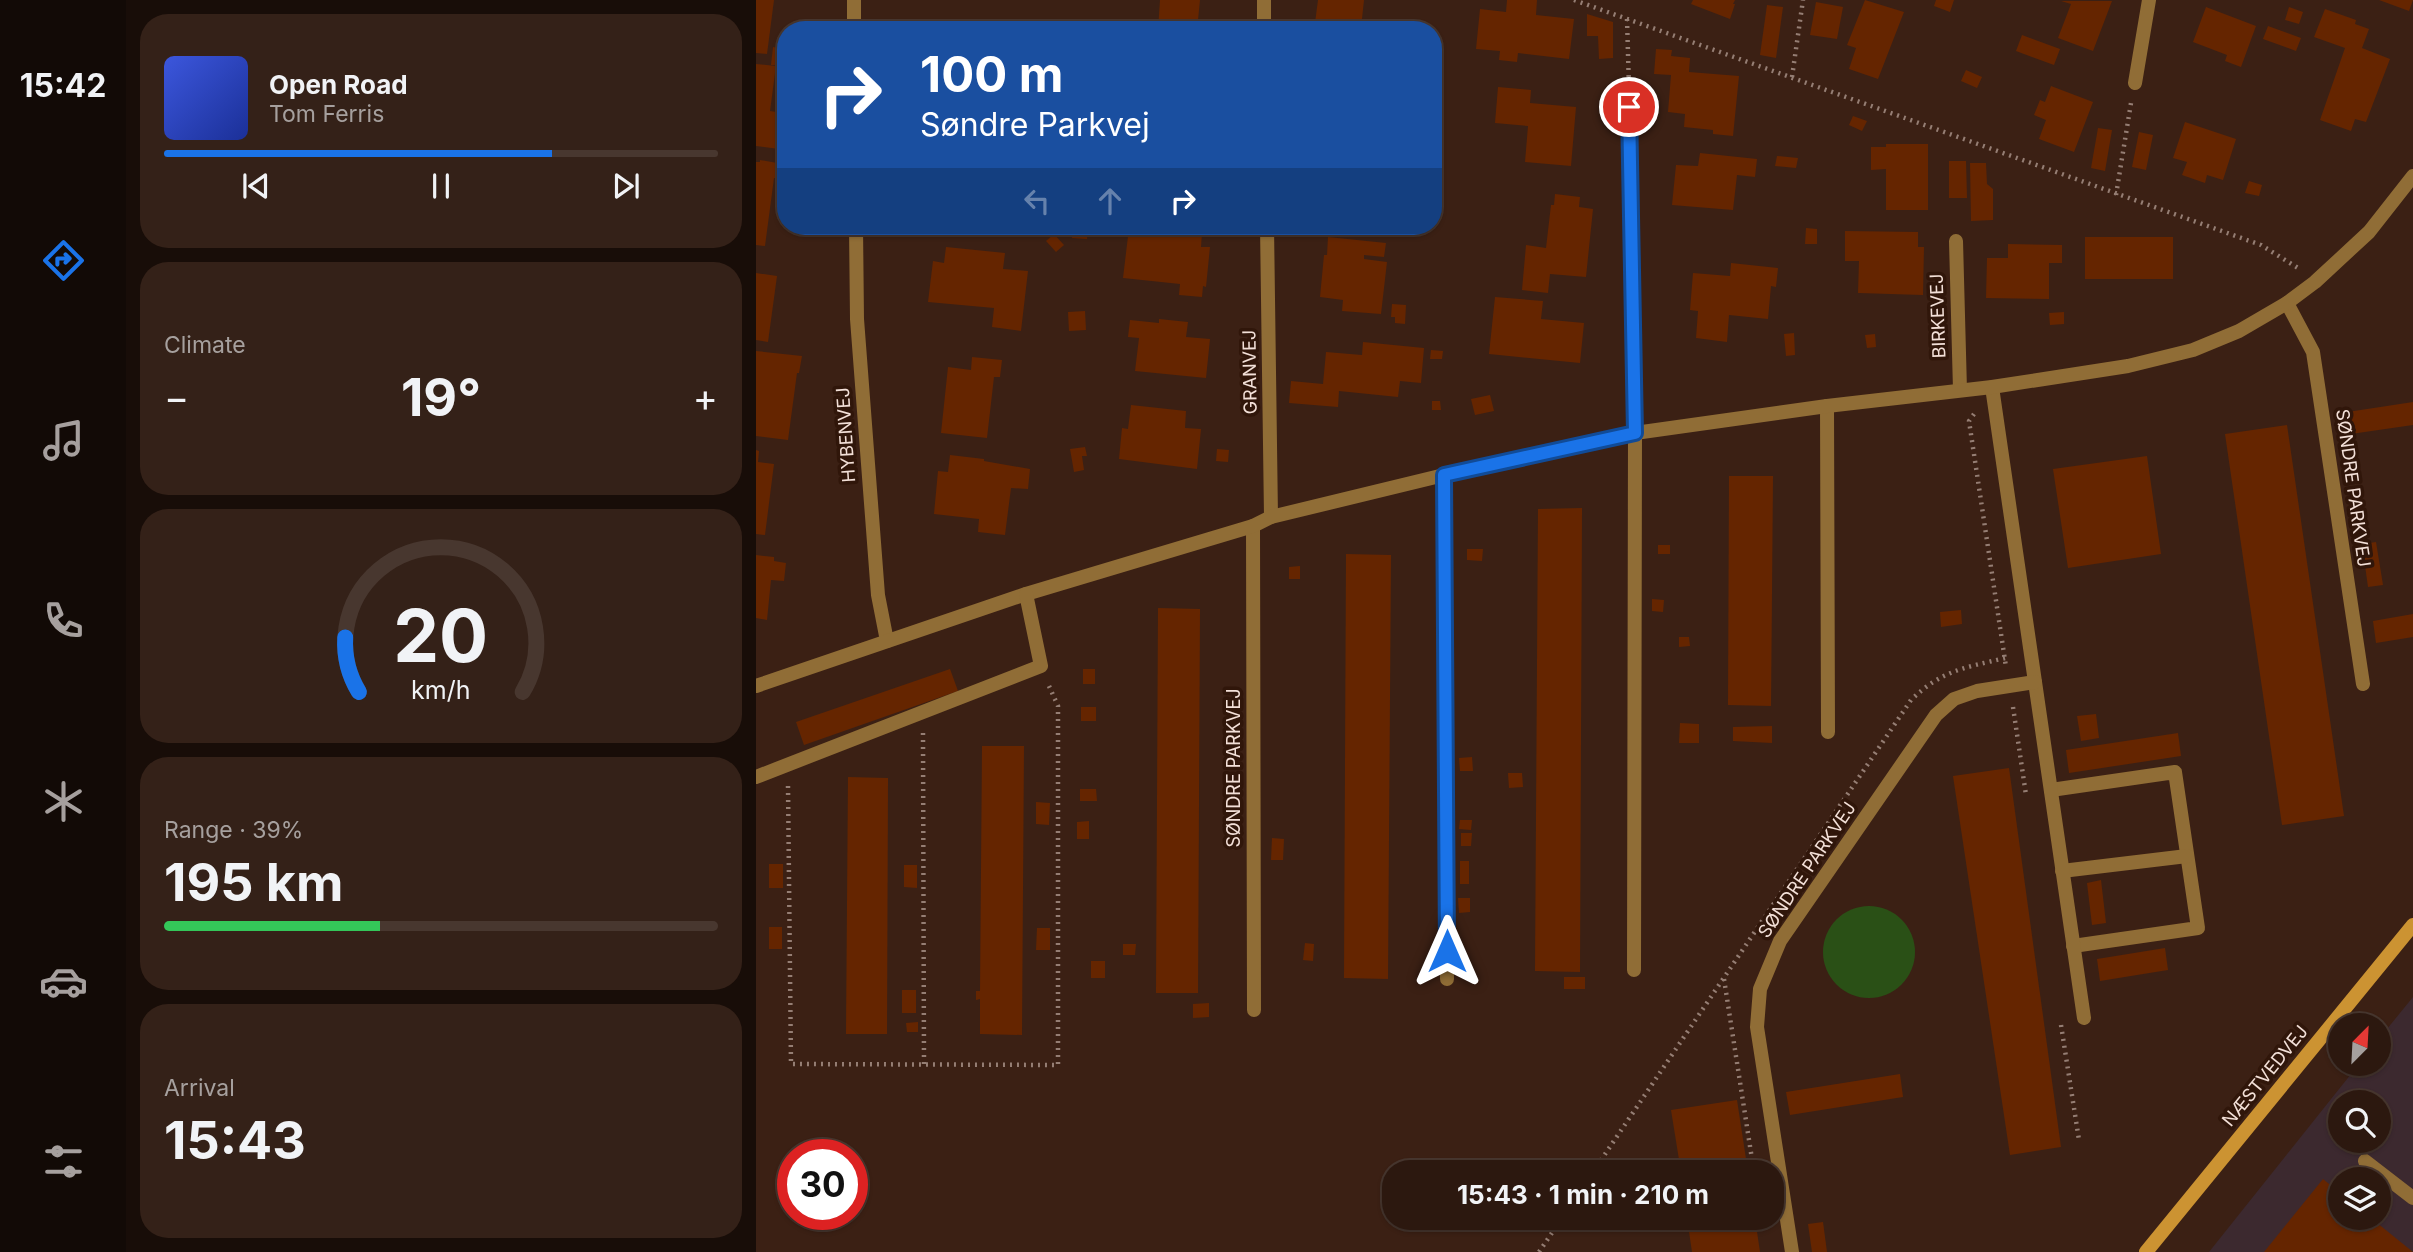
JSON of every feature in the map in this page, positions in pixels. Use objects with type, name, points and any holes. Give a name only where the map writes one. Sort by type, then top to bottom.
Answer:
[{"type":"main road","name":"NÆSTVEDVEJ","points":[[2146,1252],[2413,925]]},
{"type":"street","points":[[854,0],[854,21]]},
{"type":"street","points":[[1264,0],[1264,21]]},
{"type":"street","points":[[2134,83],[2149,0]]},
{"type":"street","points":[[1629,107],[1635,433],[1634,970]]},
{"type":"street","points":[[756,686],[1026,594],[1253,526],[1271,517],[1444,475],[1635,433],[1827,406],[1992,387],[2129,366],[2193,350],[2239,331],[2287,303],[2315,282],[2369,232],[2413,176]]},
{"type":"street","name":"HYBENVEJ","points":[[856,235],[857,319],[873,540],[878,595],[887,640]]},
{"type":"street","name":"GRANVEJ","points":[[1267,235],[1271,517]]},
{"type":"street","name":"BIRKEVEJ","points":[[1955,241],[1960,390]]},
{"type":"street","name":"SØNDRE PARKVEJ","points":[[2287,303],[2313,352],[2363,684]]},
{"type":"street","points":[[1992,387],[2084,1018]]},
{"type":"street","points":[[1827,406],[1828,732]]},
{"type":"street","points":[[1444,475],[1447,979]]},
{"type":"street","name":"SØNDRE PARKVEJ","points":[[1253,526],[1254,1010]]},
{"type":"street","points":[[756,777],[1041,666],[1026,594]]},
{"type":"street","name":"SØNDRE PARKVEJ","points":[[1792,1252],[1757,1027],[1760,989],[1780,941],[1936,715],[1954,699],[1977,691],[2035,682]]},
{"type":"street","points":[[2051,790],[2175,772],[2198,928],[2073,946]]},
{"type":"street","points":[[2062,871],[2187,856]]},
{"type":"street","points":[[2365,1161],[2413,1198]]},
{"type":"path","points":[[1574,0],[2261,245],[2290,262],[2315,282]]},
{"type":"path","points":[[1792,77],[1803,0]]},
{"type":"path","points":[[1627,19],[1629,107]]},
{"type":"path","points":[[2116,195],[2134,83]]},
{"type":"path","points":[[785,764],[789,791],[791,1063],[1058,1065],[1058,706],[1041,666]]},
{"type":"path","points":[[923,711],[924,1065]]},
{"type":"path","points":[[1724,979],[1752,1160]]},
{"type":"path","points":[[1539,1252],[1554,1230]]},
{"type":"shaded area","points":[[2413,997],[2413,1252],[2209,1252],[2328,1103],[2328,1153],[2391,1153],[2391,1090],[2338,1090],[2349,1076],[2391,1076],[2391,1024]]},
{"type":"green space","points":[[1869,906],[1895,914],[1907,926],[1915,952],[1907,978],[1895,990],[1869,998],[1843,990],[1831,978],[1823,952],[1831,926],[1843,914]]},
{"type":"building","points":[[756,0],[774,0],[767,54],[756,53]]},
{"type":"building","points":[[1160,0],[1200,0],[1198,21],[1159,21]]},
{"type":"building","points":[[1318,0],[1364,0],[1362,21],[1315,21]]},
{"type":"building","points":[[1507,0],[1537,0],[1536,15],[1574,19],[1569,59],[1518,53],[1517,62],[1499,60],[1500,51],[1476,49],[1480,9],[1506,12]]},
{"type":"building","points":[[1693,0],[1735,0],[1735,4],[1730,19],[1691,4]]},
{"type":"building","points":[[1865,0],[1904,12],[1878,79],[1849,69],[1856,48],[1847,45]]},
{"type":"building","points":[[1936,0],[1954,0],[1950,12],[1934,6]]},
{"type":"building","points":[[2379,0],[2413,0],[2409,11]]},
{"type":"building","points":[[2061,1],[2112,1],[2093,51],[2058,38],[2071,4]]},
{"type":"building","points":[[1816,2],[1843,7],[1837,39],[1810,35]]},
{"type":"building","points":[[1767,5],[1783,7],[1776,58],[1760,55]]},
{"type":"building","points":[[2206,7],[2256,26],[2241,67],[2225,61],[2227,55],[2193,42]]},
{"type":"building","points":[[2289,7],[2303,12],[2299,24],[2285,20]]},
{"type":"building","points":[[2325,9],[2356,20],[2355,24],[2369,29],[2362,48],[2390,59],[2366,122],[2355,119],[2351,131],[2320,120],[2345,48],[2314,37]]},
{"type":"building","points":[[1587,14],[1613,22],[1613,58],[1599,59],[1598,36],[1587,36]]},
{"type":"building","points":[[2268,26],[2301,38],[2296,51],[2263,39]]},
{"type":"building","points":[[2022,35],[2060,49],[2054,65],[2016,51]]},
{"type":"building","points":[[773,47],[777,48],[777,66],[771,65]]},
{"type":"building","points":[[1656,49],[1672,50],[1671,56],[1690,58],[1689,72],[1739,76],[1733,136],[1713,134],[1713,130],[1684,127],[1685,114],[1668,112],[1671,75],[1654,74]]},
{"type":"building","points":[[756,64],[776,66],[770,111],[777,112],[777,149],[756,146]]},
{"type":"building","points":[[1966,70],[1982,77],[1977,88],[1961,81]]},
{"type":"building","points":[[2051,86],[2093,102],[2074,152],[2039,139],[2046,120],[2034,115],[2040,100],[2045,102]]},
{"type":"building","points":[[1498,87],[1531,90],[1530,103],[1576,107],[1571,166],[1525,162],[1528,126],[1495,123]]},
{"type":"building","points":[[1853,116],[1867,121],[1862,131],[1849,125]]},
{"type":"building","points":[[2185,122],[2236,139],[2223,180],[2207,175],[2205,183],[2182,175],[2187,162],[2173,158]]},
{"type":"building","points":[[2098,128],[2112,130],[2105,171],[2091,168]]},
{"type":"building","points":[[2139,132],[2153,135],[2146,170],[2132,167]]},
{"type":"building","points":[[1886,144],[1928,144],[1928,210],[1886,210],[1886,169],[1871,170],[1871,147],[1886,147]]},
{"type":"building","points":[[1700,153],[1757,159],[1755,177],[1737,175],[1733,210],[1672,205],[1676,165],[1698,166]]},
{"type":"building","points":[[1777,156],[1798,158],[1796,168],[1775,166]]},
{"type":"building","points":[[1949,161],[1966,161],[1967,198],[1949,198]]},
{"type":"building","points":[[756,162],[777,163],[777,178],[774,178],[765,246],[756,245]]},
{"type":"building","points":[[1970,163],[1986,163],[1987,184],[1993,189],[1993,220],[1971,221]]},
{"type":"building","points":[[2249,181],[2262,185],[2259,196],[2245,193]]},
{"type":"building","points":[[1555,194],[1580,197],[1579,207],[1593,209],[1586,277],[1550,274],[1548,293],[1522,290],[1526,245],[1546,248],[1551,205],[1554,205]]},
{"type":"building","points":[[1806,228],[1817,229],[1817,244],[1805,244]]},
{"type":"building","points":[[1845,231],[1918,232],[1918,247],[1924,247],[1923,295],[1858,293],[1859,261],[1845,261]]},
{"type":"building","points":[[1055,235],[1064,245],[1056,252],[1046,241]]},
{"type":"building","points":[[1072,235],[1087,235],[1087,239],[1072,238]]},
{"type":"building","points":[[1128,235],[1202,235],[1201,247],[1210,247],[1206,287],[1203,286],[1202,297],[1179,295],[1180,284],[1123,278]]},
{"type":"building","points":[[1328,237],[1386,243],[1384,257],[1364,255],[1364,259],[1387,262],[1381,314],[1342,311],[1343,300],[1320,297]]},
{"type":"building","points":[[2085,237],[2173,237],[2173,279],[2085,279]]},
{"type":"building","points":[[2008,244],[2062,245],[2062,263],[2049,263],[2049,299],[1986,298],[1987,258],[2008,258]]},
{"type":"building","points":[[946,247],[1005,253],[1003,269],[1028,271],[1021,331],[992,327],[994,308],[928,302],[933,261],[944,263]]},
{"type":"building","points":[[1731,263],[1778,268],[1776,287],[1771,286],[1768,319],[1729,315],[1727,342],[1696,338],[1698,311],[1690,310],[1693,273],[1730,276]]},
{"type":"building","points":[[756,273],[777,276],[768,342],[756,340]]},
{"type":"building","points":[[1495,297],[1543,301],[1541,319],[1584,323],[1580,363],[1489,354]]},
{"type":"building","points":[[1392,304],[1406,305],[1405,324],[1395,323],[1395,317],[1391,317]]},
{"type":"building","points":[[1085,311],[1086,330],[1069,331],[1068,312]]},
{"type":"building","points":[[2064,312],[2064,324],[2050,325],[2049,313]]},
{"type":"building","points":[[1159,319],[1188,322],[1186,337],[1210,339],[1206,378],[1135,371],[1139,338],[1128,337],[1130,320],[1159,323]]},
{"type":"building","points":[[1794,333],[1795,355],[1786,356],[1784,334]]},
{"type":"building","points":[[1875,334],[1876,347],[1867,348],[1865,335]]},
{"type":"building","points":[[1363,342],[1424,348],[1421,383],[1400,381],[1398,397],[1339,391],[1338,407],[1289,403],[1291,381],[1323,384],[1326,352],[1362,355]]},
{"type":"building","points":[[1431,350],[1443,351],[1442,359],[1430,359]]},
{"type":"building","points":[[756,351],[802,356],[797,373],[788,440],[756,436]]},
{"type":"building","points":[[972,357],[1002,360],[1000,377],[994,377],[987,438],[941,433],[948,367],[971,370]]},
{"type":"building","points":[[1490,395],[1494,411],[1475,415],[1471,399]]},
{"type":"building","points":[[1432,401],[1440,401],[1441,410],[1432,410]]},
{"type":"building","points":[[2413,402],[2413,425],[2344,435],[2341,413]]},
{"type":"building","points":[[1131,405],[1186,411],[1185,428],[1201,429],[1197,469],[1119,459],[1122,428],[1128,429]]},
{"type":"building","points":[[2287,425],[2344,816],[2282,825],[2225,434]]},
{"type":"building","points":[[1085,447],[1087,456],[1082,456],[1084,470],[1074,472],[1070,449]]},
{"type":"building","points":[[1217,449],[1229,450],[1228,462],[1216,461]]},
{"type":"building","points":[[756,450],[759,451],[758,462],[774,464],[765,535],[756,534]]},
{"type":"building","points":[[950,455],[1030,469],[1028,489],[1011,488],[1005,535],[978,532],[979,519],[934,514],[938,471],[948,472]]},
{"type":"building","points":[[2147,456],[2161,554],[2068,568],[2053,469]]},
{"type":"building","points":[[1729,476],[1773,476],[1771,706],[1728,705]]},
{"type":"building","points":[[1582,508],[1580,972],[1535,971],[1538,509]]},
{"type":"building","points":[[2376,542],[2383,585],[2368,587],[2362,544]]},
{"type":"building","points":[[1658,545],[1670,545],[1670,554],[1658,554]]},
{"type":"building","points":[[1467,549],[1483,549],[1482,561],[1467,560]]},
{"type":"building","points":[[1346,554],[1391,555],[1388,979],[1344,978]]},
{"type":"building","points":[[756,555],[774,557],[774,561],[786,563],[784,581],[771,580],[767,620],[756,618]]},
{"type":"building","points":[[1300,566],[1300,579],[1289,579],[1289,567]]},
{"type":"building","points":[[1652,599],[1664,600],[1663,612],[1652,611]]},
{"type":"building","points":[[1158,608],[1200,609],[1198,993],[1156,993]]},
{"type":"building","points":[[1961,610],[1962,624],[1941,627],[1940,612]]},
{"type":"building","points":[[2413,614],[2413,637],[2376,643],[2373,621]]},
{"type":"building","points":[[1679,637],[1689,637],[1690,646],[1679,647]]},
{"type":"building","points":[[950,669],[958,691],[804,745],[796,722]]},
{"type":"building","points":[[1083,669],[1095,669],[1095,684],[1083,684]]},
{"type":"building","points":[[1081,707],[1096,707],[1096,721],[1081,721]]},
{"type":"building","points":[[2096,714],[2099,738],[2081,741],[2077,716]]},
{"type":"building","points":[[1680,723],[1699,724],[1699,743],[1679,743]]},
{"type":"building","points":[[1772,726],[1772,743],[1733,741],[1733,727]]},
{"type":"building","points":[[2178,733],[2181,756],[2069,773],[2066,750]]},
{"type":"building","points":[[982,746],[1024,746],[1022,1035],[980,1034],[980,999],[976,1000],[976,991],[980,991]]},
{"type":"building","points":[[1472,757],[1473,771],[1460,771],[1459,758]]},
{"type":"building","points":[[2009,768],[2061,1147],[2010,1155],[1953,776]]},
{"type":"building","points":[[1508,773],[1522,773],[1523,787],[1509,788]]},
{"type":"building","points":[[848,777],[888,778],[887,1034],[846,1034]]},
{"type":"building","points":[[1080,789],[1096,789],[1097,801],[1080,801]]},
{"type":"building","points":[[1036,802],[1050,803],[1049,825],[1036,824]]},
{"type":"building","points":[[1460,820],[1472,820],[1471,830],[1459,829]]},
{"type":"building","points":[[1089,821],[1089,839],[1077,839],[1077,822]]},
{"type":"building","points":[[1461,833],[1472,833],[1471,846],[1461,846]]},
{"type":"building","points":[[1272,838],[1284,839],[1283,860],[1271,860]]},
{"type":"building","points":[[1460,861],[1469,861],[1469,884],[1460,884]]},
{"type":"building","points":[[769,864],[783,864],[783,888],[769,888]]},
{"type":"building","points":[[904,865],[917,865],[917,888],[904,887]]},
{"type":"building","points":[[2101,880],[2106,923],[2092,925],[2087,883]]},
{"type":"building","points":[[1458,898],[1470,898],[1470,912],[1459,913]]},
{"type":"building","points":[[769,927],[782,927],[782,949],[769,949]]},
{"type":"building","points":[[1037,928],[1050,928],[1050,950],[1036,950]]},
{"type":"building","points":[[1305,943],[1314,944],[1313,961],[1303,960]]},
{"type":"building","points":[[1123,944],[1136,944],[1135,955],[1123,955]]},
{"type":"building","points":[[2165,948],[2168,970],[2100,981],[2097,959]]},
{"type":"building","points":[[1091,961],[1105,961],[1105,978],[1091,978]]},
{"type":"building","points":[[1564,977],[1585,977],[1585,989],[1564,989]]},
{"type":"building","points":[[902,990],[916,990],[916,1013],[902,1013]]},
{"type":"building","points":[[1209,1003],[1209,1017],[1193,1018],[1193,1004]]},
{"type":"building","points":[[918,1022],[918,1032],[907,1032],[906,1023]]},
{"type":"building","points":[[1900,1074],[1903,1097],[1790,1115],[1786,1092]]},
{"type":"building","points":[[1737,1100],[1746,1160],[1679,1160],[1671,1110]]},
{"type":"building","points":[[2323,1179],[2328,1183],[2328,1230],[2386,1230],[2413,1252],[2264,1252]]},
{"type":"building","points":[[1823,1222],[1827,1252],[1812,1252],[1808,1224]]},
{"type":"building","points":[[1689,1230],[1757,1230],[1760,1252],[1692,1252]]},
{"type":"route","points":[[1447,951],[1444,475],[1635,433],[1629,107]]}]
